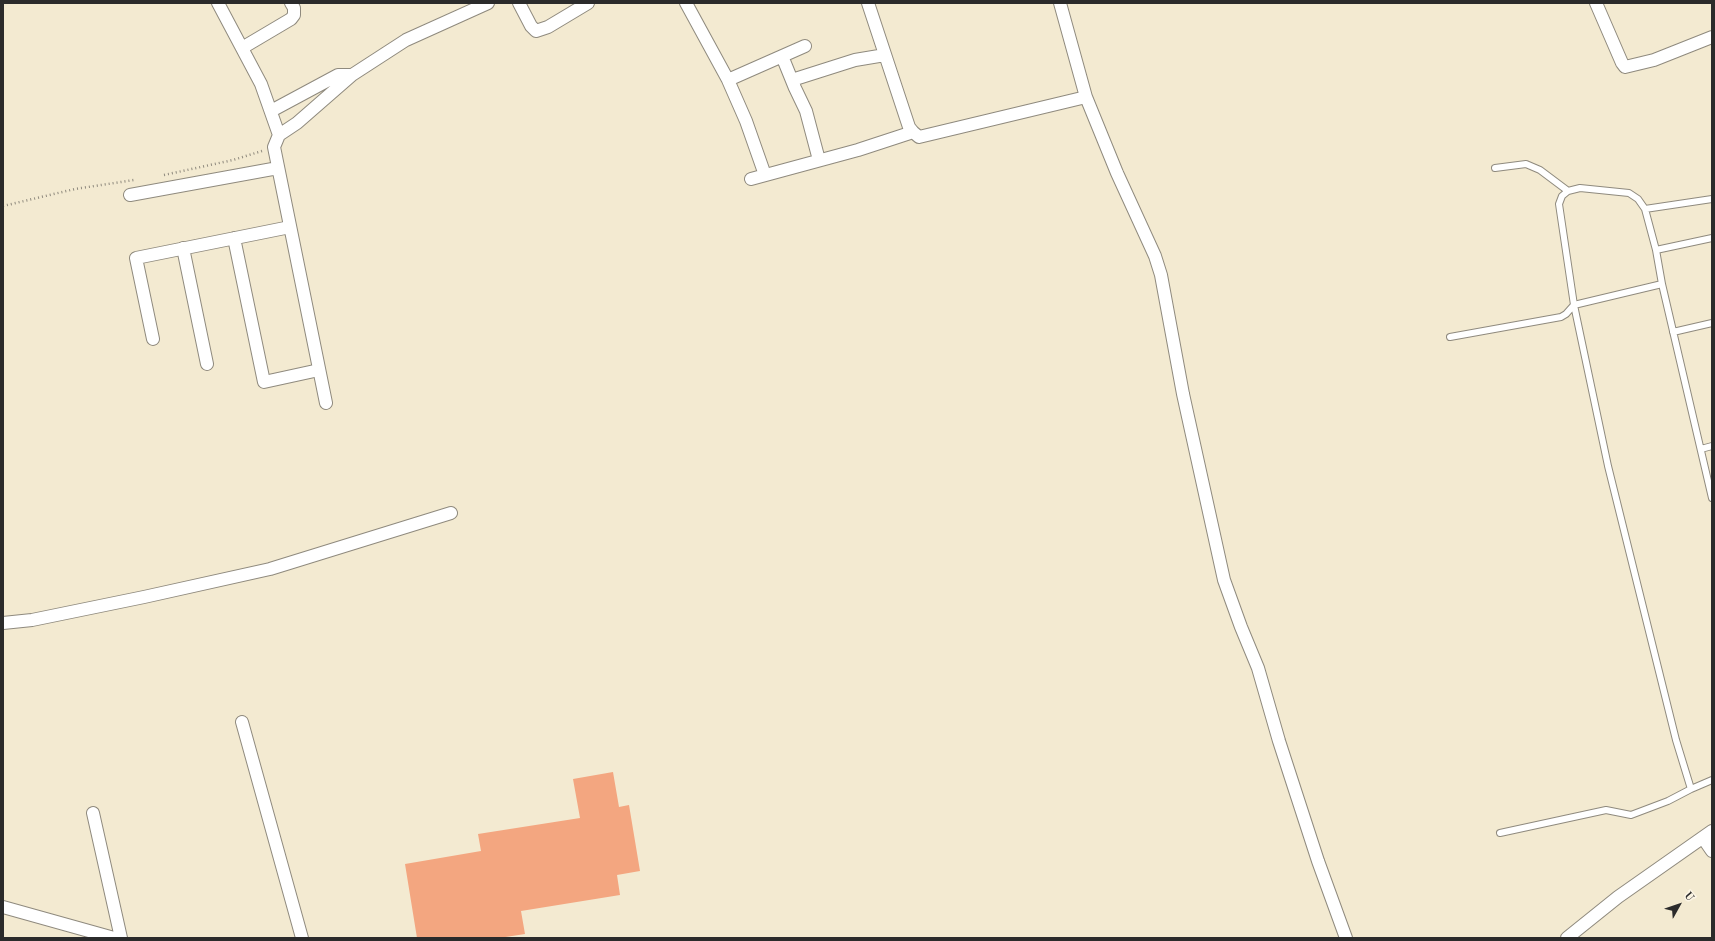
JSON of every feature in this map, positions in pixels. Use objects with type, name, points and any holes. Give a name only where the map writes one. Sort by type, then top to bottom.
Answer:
[{"type":"street","points":[[218,3],[260,84],[279,135]]},
{"type":"street","points":[[242,48],[291,19],[294,15],[294,8],[291,3]]},
{"type":"street","points":[[326,403],[274,148],[279,135],[298,123],[352,75],[406,40],[488,3]]},
{"type":"street","points":[[519,3],[531,26],[536,31],[548,27],[588,3]]},
{"type":"street","points":[[686,3],[728,80],[746,121],[765,175]]},
{"type":"street","points":[[868,3],[909,127],[912,132],[919,137],[1086,97]]},
{"type":"street","points":[[1060,3],[1086,97],[1117,173],[1155,256],[1162,275],[1183,394],[1224,580],[1236,616],[1258,668],[1279,741],[1318,861],[1346,938]]},
{"type":"street","points":[[1596,3],[1625,67],[1654,60],[1712,37]]},
{"type":"street","points":[[728,80],[805,46]]},
{"type":"street","points":[[792,80],[855,60],[885,55]]},
{"type":"street","points":[[782,56],[806,111],[819,160]]},
{"type":"street","points":[[271,111],[338,75],[352,75]]},
{"type":"street","points":[[752,178],[858,150],[912,132]]},
{"type":"street","points":[[130,195],[278,168]]},
{"type":"street","points":[[153,339],[136,258],[290,227]]},
{"type":"street","points":[[234,238],[264,382],[319,370]]},
{"type":"street","points":[[183,248],[207,364]]},
{"type":"street","points":[[3,624],[32,620],[122,602],[270,569],[451,513]]},
{"type":"street","points":[[242,722],[302,938]]},
{"type":"street","points":[[93,813],[121,938]]},
{"type":"street","points":[[1567,938],[1618,897],[1707,834],[1712,851]]},
{"type":"street","points":[[3,907],[19,910],[114,938]]},
{"type":"lane","points":[[1495,168],[1526,164],[1540,170],[1568,191]]},
{"type":"lane","points":[[1691,789],[1676,740],[1608,466],[1574,305],[1559,204],[1562,196],[1568,191],[1580,188],[1629,193],[1638,199],[1645,209],[1656,250],[1662,284],[1712,498]]},
{"type":"lane","points":[[1645,209],[1712,199]]},
{"type":"lane","points":[[1656,250],[1712,238]]},
{"type":"lane","points":[[1450,337],[1561,317],[1574,305],[1662,284]]},
{"type":"lane","points":[[1673,332],[1712,324]]},
{"type":"lane","points":[[1701,449],[1712,446]]},
{"type":"lane","points":[[1500,832],[1606,810],[1631,815],[1668,801],[1712,780]]},
{"type":"path","points":[[159,176],[233,160],[274,148]]},
{"type":"path","points":[[3,206],[75,189],[137,180]]},
{"type":"building","points":[[613,772],[619,807],[629,805],[640,871],[617,875],[620,895],[521,911],[525,934],[499,938],[417,938],[405,864],[481,851],[478,834],[580,818],[573,779]]}]
